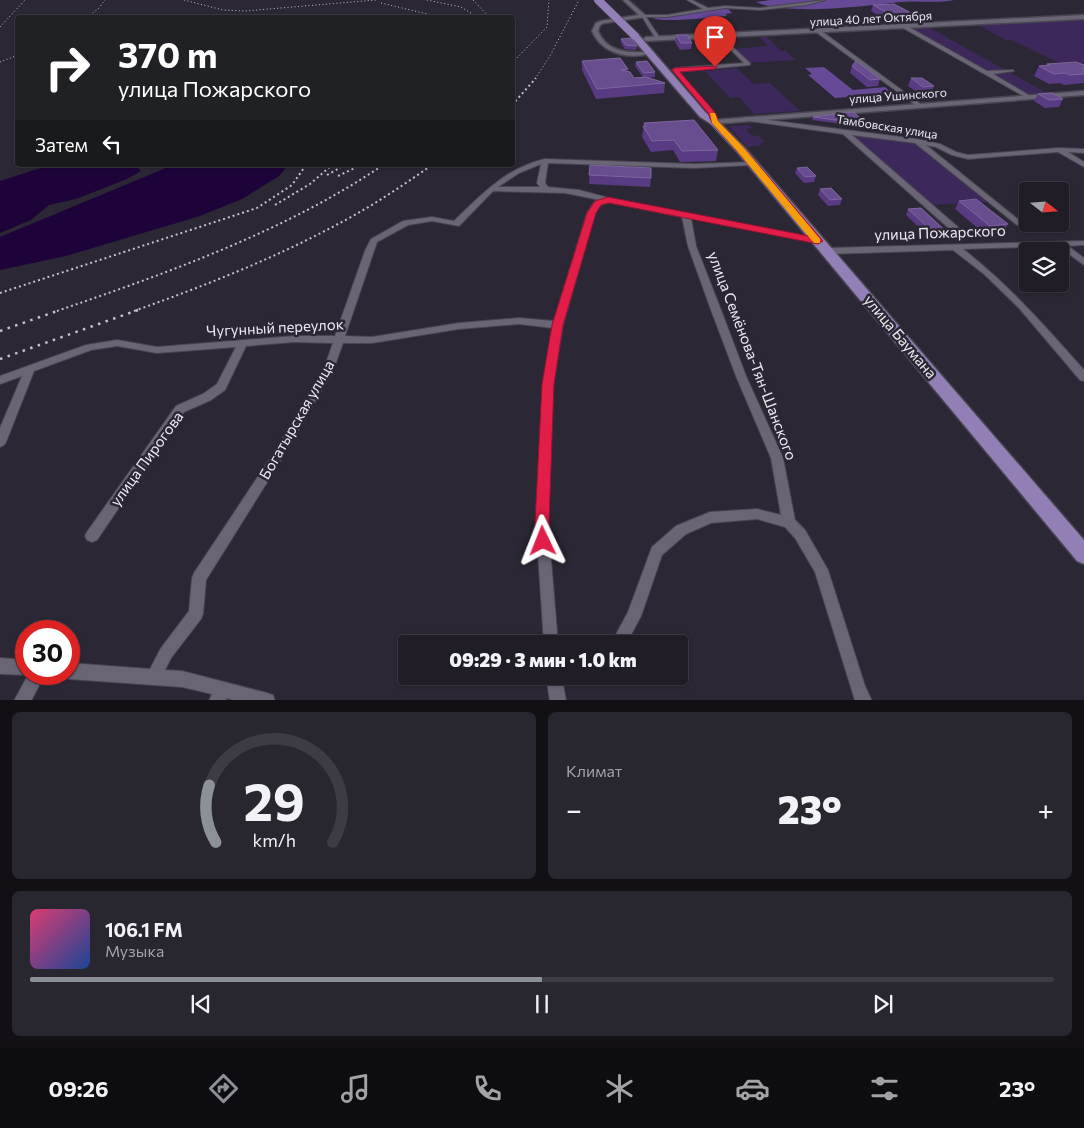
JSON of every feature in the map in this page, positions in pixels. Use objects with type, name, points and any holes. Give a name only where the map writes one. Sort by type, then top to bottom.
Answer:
[{"type":"main road","points":[[598,0],[675,70],[714,116],[714,122]]},
{"type":"main road","points":[[605,0],[703,115],[714,122]]},
{"type":"main road","name":"улица Баумана","points":[[714,122],[752,163],[1084,554]]},
{"type":"street","points":[[625,0],[643,16],[658,38]]},
{"type":"street","points":[[689,0],[706,9]]},
{"type":"street","points":[[643,16],[667,16],[725,7],[760,9],[807,4],[823,0]]},
{"type":"street","name":"улица 40 лет Октября","points":[[643,16],[602,22],[598,24],[595,30],[599,39],[617,53],[642,42],[658,38],[1084,17]]},
{"type":"street","points":[[905,27],[1029,97]]},
{"type":"street","points":[[818,31],[920,106]]},
{"type":"street","points":[[675,70],[748,64],[723,39]]},
{"type":"street","points":[[986,73],[1011,71]]},
{"type":"street","name":"улица Ушинского","points":[[714,122],[1084,93]]},
{"type":"street","name":"Тамбовская улица","points":[[744,120],[916,141],[938,145],[954,154],[968,157],[1058,150],[1084,151]]},
{"type":"street","points":[[845,132],[956,230]]},
{"type":"street","points":[[916,141],[1017,223]]},
{"type":"street","points":[[1058,150],[1084,165]]},
{"type":"street","points":[[491,189],[512,172],[532,163],[545,161],[694,166],[752,163]]},
{"type":"street","points":[[545,161],[540,183],[546,188]]},
{"type":"street","points":[[491,189],[546,188]]},
{"type":"street","name":"улица Пожарского","points":[[546,188],[582,192],[608,200],[686,215],[823,246],[1019,245]]},
{"type":"street","name":"Богатырская улица","points":[[154,677],[166,653],[196,614],[199,578],[277,458],[324,379],[374,241],[406,224],[432,219],[456,224],[491,189]]},
{"type":"street","points":[[551,635],[542,523],[548,384],[558,325],[591,213],[598,203],[608,200]]},
{"type":"street","name":"улица Семёнова-Тян-Шанского","points":[[686,215],[692,246],[741,376],[777,458],[789,523],[800,534],[821,570],[858,689],[864,700]]},
{"type":"street","name":"улица Пожарского","points":[[1069,244],[1084,243]]},
{"type":"street","points":[[954,246],[986,272],[1022,306],[1084,377]]},
{"type":"street","points":[[1069,251],[1084,262]]},
{"type":"street","name":"Чугунный переулок","points":[[0,380],[90,347],[117,342],[157,350],[294,339],[372,340],[459,326],[519,321],[558,325]]},
{"type":"street","name":"улица Пирогова","points":[[92,536],[180,409],[207,397],[221,388],[243,344]]},
{"type":"street","points":[[0,442],[30,369]]},
{"type":"street","points":[[623,635],[634,616],[656,551],[682,530],[710,518],[757,514],[789,523]]},
{"type":"street","points":[[0,666],[15,667]]},
{"type":"street","points":[[80,672],[182,679],[220,695],[267,700]]},
{"type":"street","points":[[22,700],[31,685]]},
{"type":"street","points":[[558,685],[558,700]]},
{"type":"shaded area","points":[[770,0],[954,0],[826,9],[786,8],[756,2]]},
{"type":"shaded area","points":[[728,9],[732,13],[725,14],[727,16],[687,19],[665,20],[650,17]]},
{"type":"shaded area","points":[[1084,19],[1084,75],[1012,40],[1006,40],[978,25]]},
{"type":"shaded area","points":[[925,27],[1047,93],[1023,93],[911,29]]},
{"type":"shaded area","points":[[760,37],[767,37],[781,51],[786,51],[796,60],[750,63],[735,49],[768,46]]},
{"type":"shaded area","points":[[824,67],[853,90],[885,87],[893,94],[835,98],[808,75],[812,74],[805,68]]},
{"type":"shaded area","points":[[737,68],[754,84],[770,83],[800,111],[754,114],[739,97],[730,98],[705,71]]},
{"type":"shaded area","points":[[749,125],[752,128],[746,129],[752,136],[758,135],[764,142],[761,143],[762,145],[747,147],[729,126]]},
{"type":"shaded area","points":[[851,134],[914,142],[989,202],[930,205]]},
{"type":"shaded area","points":[[44,167],[137,167],[141,171],[127,179],[76,199],[49,205],[31,220],[0,233],[0,181]]},
{"type":"shaded area","points":[[168,167],[286,167],[279,176],[242,199],[200,216],[66,256],[0,270],[0,237]]},
{"type":"building","points":[[894,4],[915,15],[893,16],[873,5]]},
{"type":"building","points":[[676,35],[687,35],[692,43],[681,43]]},
{"type":"building","points":[[631,38],[637,46],[626,45],[621,39]]},
{"type":"building","points":[[620,58],[628,69],[621,70],[630,72],[634,78],[646,77],[665,83],[597,89],[582,61]]},
{"type":"building","points":[[647,61],[655,72],[644,73],[636,62]]},
{"type":"building","points":[[856,61],[880,79],[870,80],[852,66]]},
{"type":"building","points":[[1076,62],[1084,65],[1084,74],[1054,74],[1039,66],[1050,65],[1047,64]]},
{"type":"building","points":[[911,78],[922,78],[934,86],[923,87]]},
{"type":"building","points":[[1052,93],[1063,99],[1049,100],[1038,94]]},
{"type":"building","points":[[853,112],[863,120],[843,121],[813,117]]},
{"type":"building","points":[[694,120],[718,150],[682,151],[674,140],[652,141],[643,126],[646,126],[644,123]]},
{"type":"building","points":[[590,165],[651,168],[651,178],[589,175]]},
{"type":"building","points":[[807,167],[816,176],[805,177],[797,168]]},
{"type":"building","points":[[831,188],[842,199],[830,200],[820,189]]},
{"type":"building","points":[[976,199],[1008,224],[990,226],[959,201]]},
{"type":"building","points":[[921,208],[948,233],[935,234],[908,209]]},
{"type":"railway","points":[[0,27],[25,0]]},
{"type":"railway","points":[[90,15],[98,9],[105,0]]},
{"type":"railway","points":[[184,0],[223,10],[245,11],[376,0]]},
{"type":"railway","points":[[427,0],[461,7],[474,15]]},
{"type":"railway","points":[[473,0],[487,15]]},
{"type":"railway","points":[[515,60],[547,27],[549,0]]},
{"type":"railway","points":[[535,79],[550,56],[579,0]]},
{"type":"railway","points":[[381,3],[431,15]]},
{"type":"railway","points":[[0,62],[15,56]]},
{"type":"railway","points":[[515,102],[536,78]]},
{"type":"railway","points":[[0,293],[257,208],[292,185],[305,167]]},
{"type":"railway","points":[[275,205],[310,184],[330,167]]},
{"type":"railway","points":[[327,175],[341,167]]},
{"type":"railway","points":[[338,176],[357,167]]},
{"type":"railway","points":[[57,311],[183,266],[266,230],[346,189],[380,167]]},
{"type":"railway","points":[[134,311],[186,292],[289,249],[374,203],[429,167]]},
{"type":"railway","points":[[0,331],[60,310]]},
{"type":"railway","points":[[0,359],[138,310]]},
{"type":"slow traffic","points":[[713,114],[714,122],[741,150],[817,241]]},
{"type":"route","points":[[543,541],[542,523],[548,384],[558,325],[591,213],[598,203],[608,200],[818,241],[741,150],[714,122],[714,116],[675,70],[715,67]]}]
